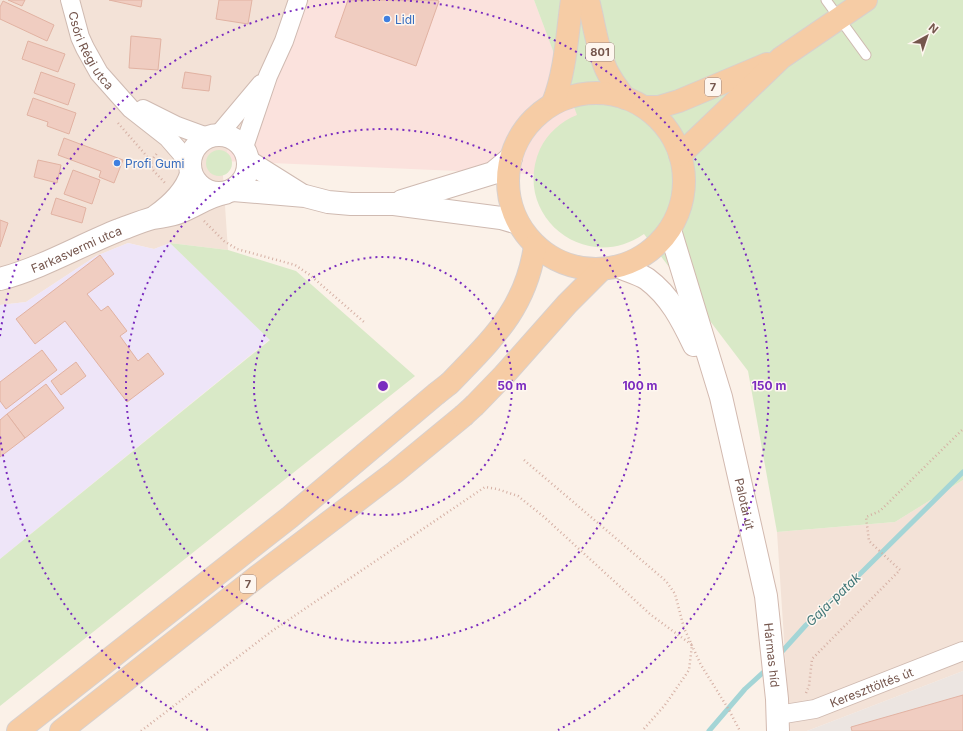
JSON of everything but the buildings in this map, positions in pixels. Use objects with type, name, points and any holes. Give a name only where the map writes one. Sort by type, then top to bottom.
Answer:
[{"type":"main road","points":[[553,103],[559,89],[563,68],[572,0]]},
{"type":"main road","name":"801","points":[[588,0],[600,52],[611,79],[634,103]]},
{"type":"main road","name":"7","points":[[680,155],[781,58],[866,0]]},
{"type":"main road","name":"7","points":[[634,103],[657,118],[666,128],[680,155],[684,172],[684,192],[680,209],[670,230],[659,244],[647,254],[627,264],[610,268],[576,267],[561,263],[535,246],[524,233],[518,222],[508,194],[508,176],[515,145],[536,117],[553,103],[576,95],[587,94],[605,94],[634,103],[659,107],[679,102],[781,58]]},
{"type":"main road","name":"7","points":[[18,731],[290,517],[443,388],[480,352],[515,308],[524,290],[532,265],[535,246]]},
{"type":"main road","name":"7","points":[[61,731],[258,576],[395,472],[469,410],[509,370],[567,304],[610,268]]},
{"type":"street","name":"Csóri Régi utca","points":[[70,0],[73,15],[84,48],[99,73],[130,109],[168,138],[181,153],[190,170]]},
{"type":"street","points":[[229,191],[240,185],[248,170],[246,154],[268,76],[284,41],[298,0]]},
{"type":"street","points":[[268,76],[213,135],[199,142],[194,149],[190,157],[190,170],[198,184],[208,191],[216,193],[229,191],[305,196],[328,202],[351,204],[394,204],[501,218],[518,222]]},
{"type":"street","name":"Csóri Régi utca","points":[[120,96],[177,126],[213,135]]},
{"type":"street","points":[[213,135],[233,138],[246,154],[305,196]]},
{"type":"street","points":[[394,204],[493,174],[511,158]]},
{"type":"street","name":"Farkasvermi utca","points":[[184,202],[190,170]]},
{"type":"street","name":"Farkasvermi utca","points":[[0,279],[56,259],[119,230],[153,218],[184,202],[229,191]]},
{"type":"street","name":"Palotai út","points":[[670,230],[721,397],[768,610]]},
{"type":"street","name":"Palotai út","points":[[610,268],[646,278],[657,288],[677,312],[721,397]]},
{"type":"street","name":"Hármas híd","points":[[768,610],[783,714]]},
{"type":"street","name":"Kereszttöltés út","points":[[783,714],[815,709],[963,651]]},
{"type":"lane","points":[[826,0],[866,54]]},
{"type":"path","points":[[117,122],[151,161],[152,169],[224,241],[237,249],[295,265],[310,275],[364,322]]},
{"type":"path","points":[[783,714],[809,686],[812,659],[900,570],[869,540],[866,517],[880,511],[963,429]]},
{"type":"path","points":[[524,460],[666,581],[675,594],[684,628],[701,665],[729,710],[740,731]]},
{"type":"path","points":[[141,731],[272,631],[485,487],[497,488],[518,496],[543,516],[651,615],[692,645]]},
{"type":"path","points":[[642,731],[665,705],[689,670],[692,645]]},
{"type":"shaded area","points":[[0,0],[310,0],[222,161],[228,250],[170,243],[154,249],[128,243],[96,256],[26,302],[0,305]]},
{"type":"shaded area","points":[[310,0],[534,0],[601,177],[222,161]]},
{"type":"shaded area","points":[[128,243],[154,249],[170,243],[270,339],[0,559],[0,305],[26,302],[96,256]]},
{"type":"shaded area","points":[[963,480],[963,671],[807,731],[790,731],[777,532],[895,522]]},
{"type":"shaded area","points":[[963,671],[963,731],[807,731]]},
{"type":"green space","points":[[534,0],[963,0],[963,480],[895,522],[777,532],[748,371],[644,234],[621,245],[599,247],[578,243],[559,232],[545,216],[536,196],[534,173],[540,149],[546,138],[560,124],[577,115]]},
{"type":"green space","points":[[219,150],[228,154],[232,163],[228,172],[219,176],[210,172],[206,163],[210,154]]},
{"type":"green space","points":[[170,243],[228,250],[296,271],[415,376],[0,706],[0,559],[270,340]]},
{"type":"waterway","name":"Gaja-patak","points":[[778,656],[806,625],[963,472]]},
{"type":"waterway","name":"Gaja-patak","points":[[709,731],[745,689],[768,668]]},
{"type":"place","name":"Lidl","points":[[387,19]]},
{"type":"place","name":"Profi Gumi","points":[[117,163]]}]
